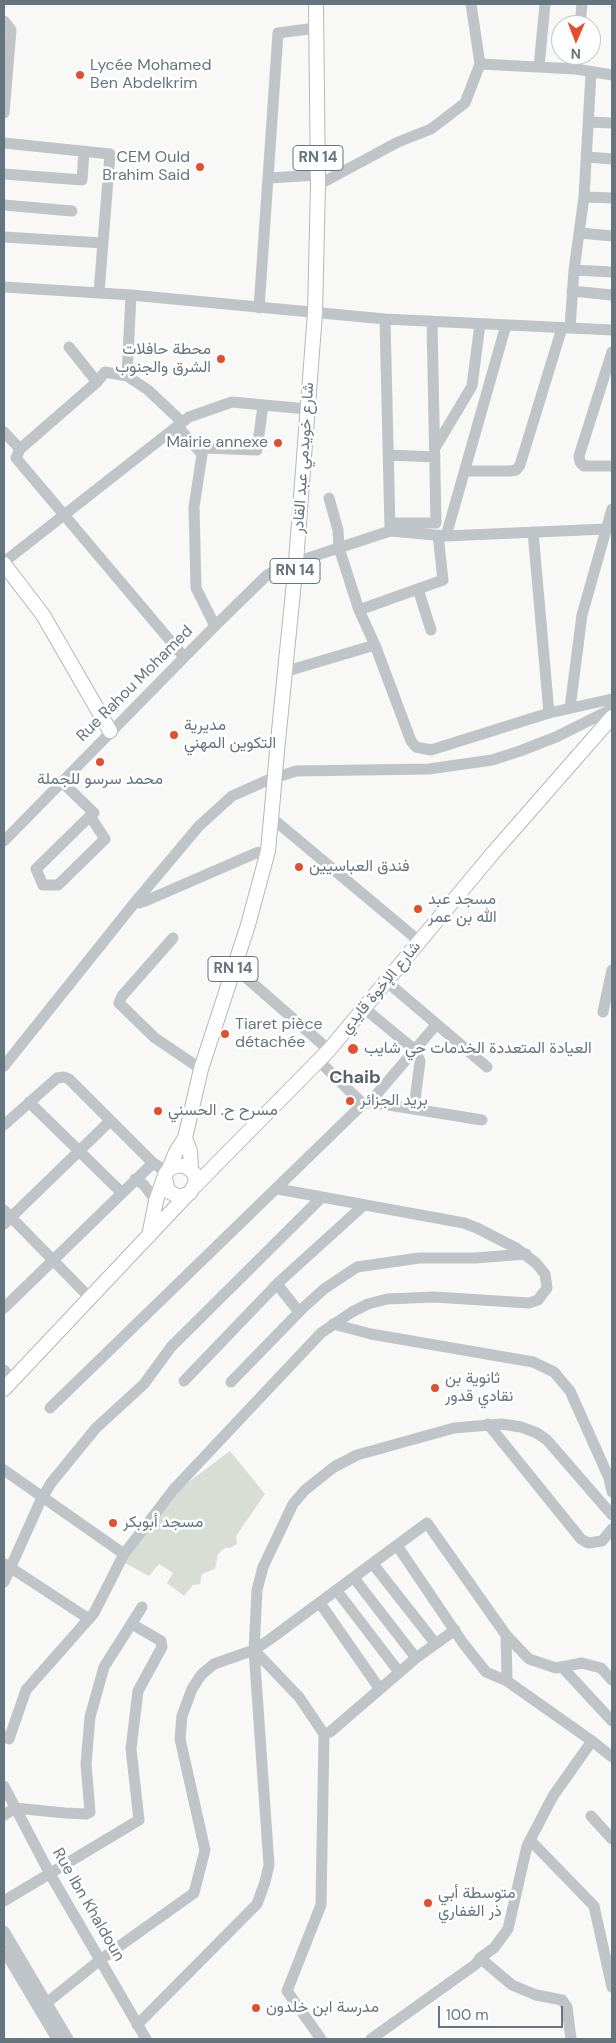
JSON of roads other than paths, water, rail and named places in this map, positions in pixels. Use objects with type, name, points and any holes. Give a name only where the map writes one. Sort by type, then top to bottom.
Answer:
[{"type":"main road","name":"شارع خويدمي عبد القادر","points":[[149,1237],[176,1152],[185,1138],[201,1069],[234,967],[268,851],[296,562],[315,313],[318,180],[316,4]]},
{"type":"main road","points":[[4,563],[43,615],[110,731]]},
{"type":"main road","name":"شارع الإخوة قايدي","points":[[192,1181],[221,1162],[329,1050],[612,717]]},
{"type":"main road","name":"شارع خويدمي عبد القادر","points":[[185,1138],[190,1151],[192,1181]]},
{"type":"main road","points":[[178,1165],[192,1181],[179,1196],[165,1184],[178,1165]]},
{"type":"main road","points":[[7,1380],[149,1237],[192,1181]]},
{"type":"street","points":[[269,178],[318,180],[398,142],[431,129],[465,103],[480,64],[471,4]]},
{"type":"street","points":[[540,66],[545,4]]},
{"type":"street","points":[[4,21],[11,30],[4,112]]},
{"type":"street","points":[[259,308],[278,32],[316,28]]},
{"type":"street","points":[[480,64],[540,66],[612,75]]},
{"type":"street","points":[[576,65],[576,69]]},
{"type":"street","points":[[465,471],[510,471],[516,470],[520,465],[566,328],[584,197],[591,73]]},
{"type":"street","points":[[589,122],[612,123]]},
{"type":"street","points":[[4,143],[110,154],[99,292]]},
{"type":"street","points":[[4,174],[82,180],[84,151]]},
{"type":"street","points":[[587,157],[612,159]]},
{"type":"street","points":[[584,197],[612,198]]},
{"type":"street","points":[[4,205],[72,211]]},
{"type":"street","points":[[580,233],[612,236]]},
{"type":"street","points":[[4,237],[103,243]]},
{"type":"street","points":[[574,270],[612,272]]},
{"type":"street","points":[[4,287],[99,292],[385,319],[612,330]]},
{"type":"street","points":[[572,291],[612,295]]},
{"type":"street","points":[[127,376],[131,295]]},
{"type":"street","points":[[385,319],[390,527]]},
{"type":"street","points":[[390,527],[436,523],[432,321]]},
{"type":"street","points":[[435,453],[472,386],[480,324]]},
{"type":"street","points":[[359,610],[443,580],[442,536],[465,471],[506,325]]},
{"type":"street","points":[[69,347],[97,382]]},
{"type":"street","points":[[612,352],[579,456],[580,462],[584,466],[612,466]]},
{"type":"street","points":[[184,657],[16,458],[20,449],[97,382],[105,372],[127,376],[148,390],[179,424],[202,454]]},
{"type":"street","points":[[4,563],[188,417],[232,402],[307,409]]},
{"type":"street","points":[[215,626],[196,588],[194,507],[203,448],[257,450],[263,405]]},
{"type":"street","points":[[4,432],[20,449]]},
{"type":"street","points":[[388,455],[435,453]]},
{"type":"street","points":[[329,498],[338,530],[339,548],[359,610],[375,645],[412,741],[420,749],[431,750],[549,713],[612,699]]},
{"type":"street","points":[[570,708],[582,615],[612,509]]},
{"type":"street","points":[[390,527],[442,536],[606,529]]},
{"type":"street","name":"Rue Rahou Mohamed","points":[[4,840],[110,731],[267,575],[296,562],[339,548],[390,527]]},
{"type":"street","points":[[533,532],[549,713]]},
{"type":"street","points":[[418,589],[431,630]]},
{"type":"street","points":[[284,672],[375,645]]},
{"type":"street","points":[[4,1066],[136,901],[199,826],[232,796],[268,780],[296,771],[430,768],[469,764],[520,751],[612,709]]},
{"type":"street","points":[[62,781],[94,813],[90,816],[36,869],[43,885],[58,885],[105,839],[90,816]]},
{"type":"street","points":[[272,818],[357,887],[419,942]]},
{"type":"street","points":[[136,901],[139,903],[150,900],[256,853],[268,851]]},
{"type":"street","points":[[173,938],[122,996],[119,1003],[155,1038],[201,1069]]},
{"type":"street","points":[[234,967],[329,1050]]},
{"type":"street","points":[[603,1012],[612,970]]},
{"type":"street","points":[[386,982],[487,1067]]},
{"type":"street","points":[[364,1008],[416,1050],[420,1061],[414,1108]]},
{"type":"street","points":[[50,1408],[367,1103],[416,1050],[436,1025]]},
{"type":"street","points":[[318,1060],[367,1103],[414,1108],[482,1120]]},
{"type":"street","points":[[4,1125],[57,1078],[64,1077],[69,1079],[153,1163],[165,1184]]},
{"type":"street","points":[[29,1102],[121,1192]]},
{"type":"street","points":[[88,1297],[6,1217],[110,1121]]},
{"type":"street","points":[[4,1308],[121,1192],[139,1182],[153,1163]]},
{"type":"street","points":[[139,1182],[165,1184]]},
{"type":"street","points":[[5,1740],[26,1690],[89,1619],[124,1554],[186,1476],[310,1343],[333,1324],[368,1304],[387,1299],[434,1297],[534,1302],[545,1293],[547,1278],[542,1270],[526,1254],[489,1233],[464,1224],[278,1189]]},
{"type":"street","points":[[4,1582],[7,1566],[42,1497],[51,1483],[96,1428],[144,1384],[171,1347],[322,1197]]},
{"type":"street","points":[[184,1382],[277,1284],[364,1205]]},
{"type":"street","points":[[231,1382],[324,1289],[357,1267],[419,1258],[475,1258],[526,1254]]},
{"type":"street","points":[[277,1284],[299,1312]]},
{"type":"street","points":[[333,1324],[371,1334],[533,1362],[554,1372],[570,1391],[609,1478],[612,1492]]},
{"type":"street","points":[[488,1424],[581,1539],[588,1542],[602,1541],[612,1529]]},
{"type":"street","points":[[137,2025],[257,1904],[265,1882],[269,1865],[254,1650],[257,1590],[263,1567],[293,1504],[305,1490],[334,1467],[357,1455],[454,1428],[488,1424],[521,1427],[542,1437],[612,1515]]},
{"type":"street","points":[[4,1470],[124,1554]]},
{"type":"street","points":[[43,2006],[100,1960],[194,1893],[205,1850],[180,1739],[182,1716],[192,1689],[201,1675],[214,1664],[254,1650],[338,1591],[427,1524],[506,1635],[529,1658],[556,1668],[582,1664],[601,1668],[612,1680]]},
{"type":"street","points":[[398,1546],[486,1672],[508,1680],[612,1757]]},
{"type":"street","points":[[373,1564],[434,1643]]},
{"type":"street","points":[[7,1566],[89,1619]]},
{"type":"street","points":[[354,1578],[416,1658]]},
{"type":"street","points":[[338,1591],[399,1672]]},
{"type":"street","points":[[320,1604],[379,1688]]},
{"type":"street","points":[[4,1814],[15,1808],[65,1813],[86,1814],[90,1812],[86,1764],[90,1717],[104,1667],[142,1607]]},
{"type":"street","points":[[4,1902],[139,1820],[131,1749],[138,1692],[162,1647],[161,1641],[132,1624]]},
{"type":"street","points":[[324,1734],[330,1732],[379,1688],[434,1643],[455,1630]]},
{"type":"street","points":[[506,1635],[508,1680]]},
{"type":"street","points":[[254,1650],[299,1698],[324,1734],[321,1905],[287,1991],[321,2039]]},
{"type":"street","points":[[562,1667],[612,1721]]},
{"type":"street","points":[[371,2039],[476,1964],[480,1958],[494,1948],[508,1929],[530,1840],[553,1796],[592,1741]]},
{"type":"street","name":"Rue Ibn Khaldoun","points":[[4,1786],[50,1874],[146,2039]]},
{"type":"street","points":[[591,1816],[612,1839]]},
{"type":"street","points":[[530,1840],[594,1906],[612,1987]]},
{"type":"street","points":[[4,1930],[43,2006],[57,2039]]},
{"type":"street","points":[[4,1950],[68,2039]]},
{"type":"street","points":[[480,1958],[512,1985],[536,1995],[562,2000],[567,2007],[571,2039]]},
{"type":"place","name":"Lycée Mohamed Ben Abdelkrim","points":[[80,75]]},
{"type":"place","name":"CEM Ould Brahim Said","points":[[200,167]]},
{"type":"place","name":"محطة حافلات الشرق والجنوب","points":[[221,359]]},
{"type":"place","name":"Mairie annexe","points":[[278,443]]},
{"type":"place","name":"مديرية التكوين المهني","points":[[174,735]]},
{"type":"place","name":"محمد سرسو للجملة","points":[[100,762]]},
{"type":"place","name":"فندق العباسيين","points":[[299,867]]},
{"type":"place","name":"مسجد عبد الله بن عمر","points":[[418,909]]},
{"type":"place","name":"Tiaret pièce détachée","points":[[225,1034]]},
{"type":"place","name":"العيادة المتعددة الخدمات حي شايب","points":[[353,1049]]},
{"type":"place","name":"بريد الجزائر","points":[[350,1101]]},
{"type":"place","name":"مسرح ح. الحسني","points":[[158,1111]]},
{"type":"place","name":"ثانوية بن نقادي قدور","points":[[435,1388]]},
{"type":"place","name":"مسجد أبوبكر","points":[[113,1523]]},
{"type":"place","name":"متوسطة أبي ذر الغفاري","points":[[428,1903]]},
{"type":"place","name":"مدرسة ابن خلدون","points":[[256,2008]]},
{"type":"district","name":"Chaib","points":[[355,1078]]}]
